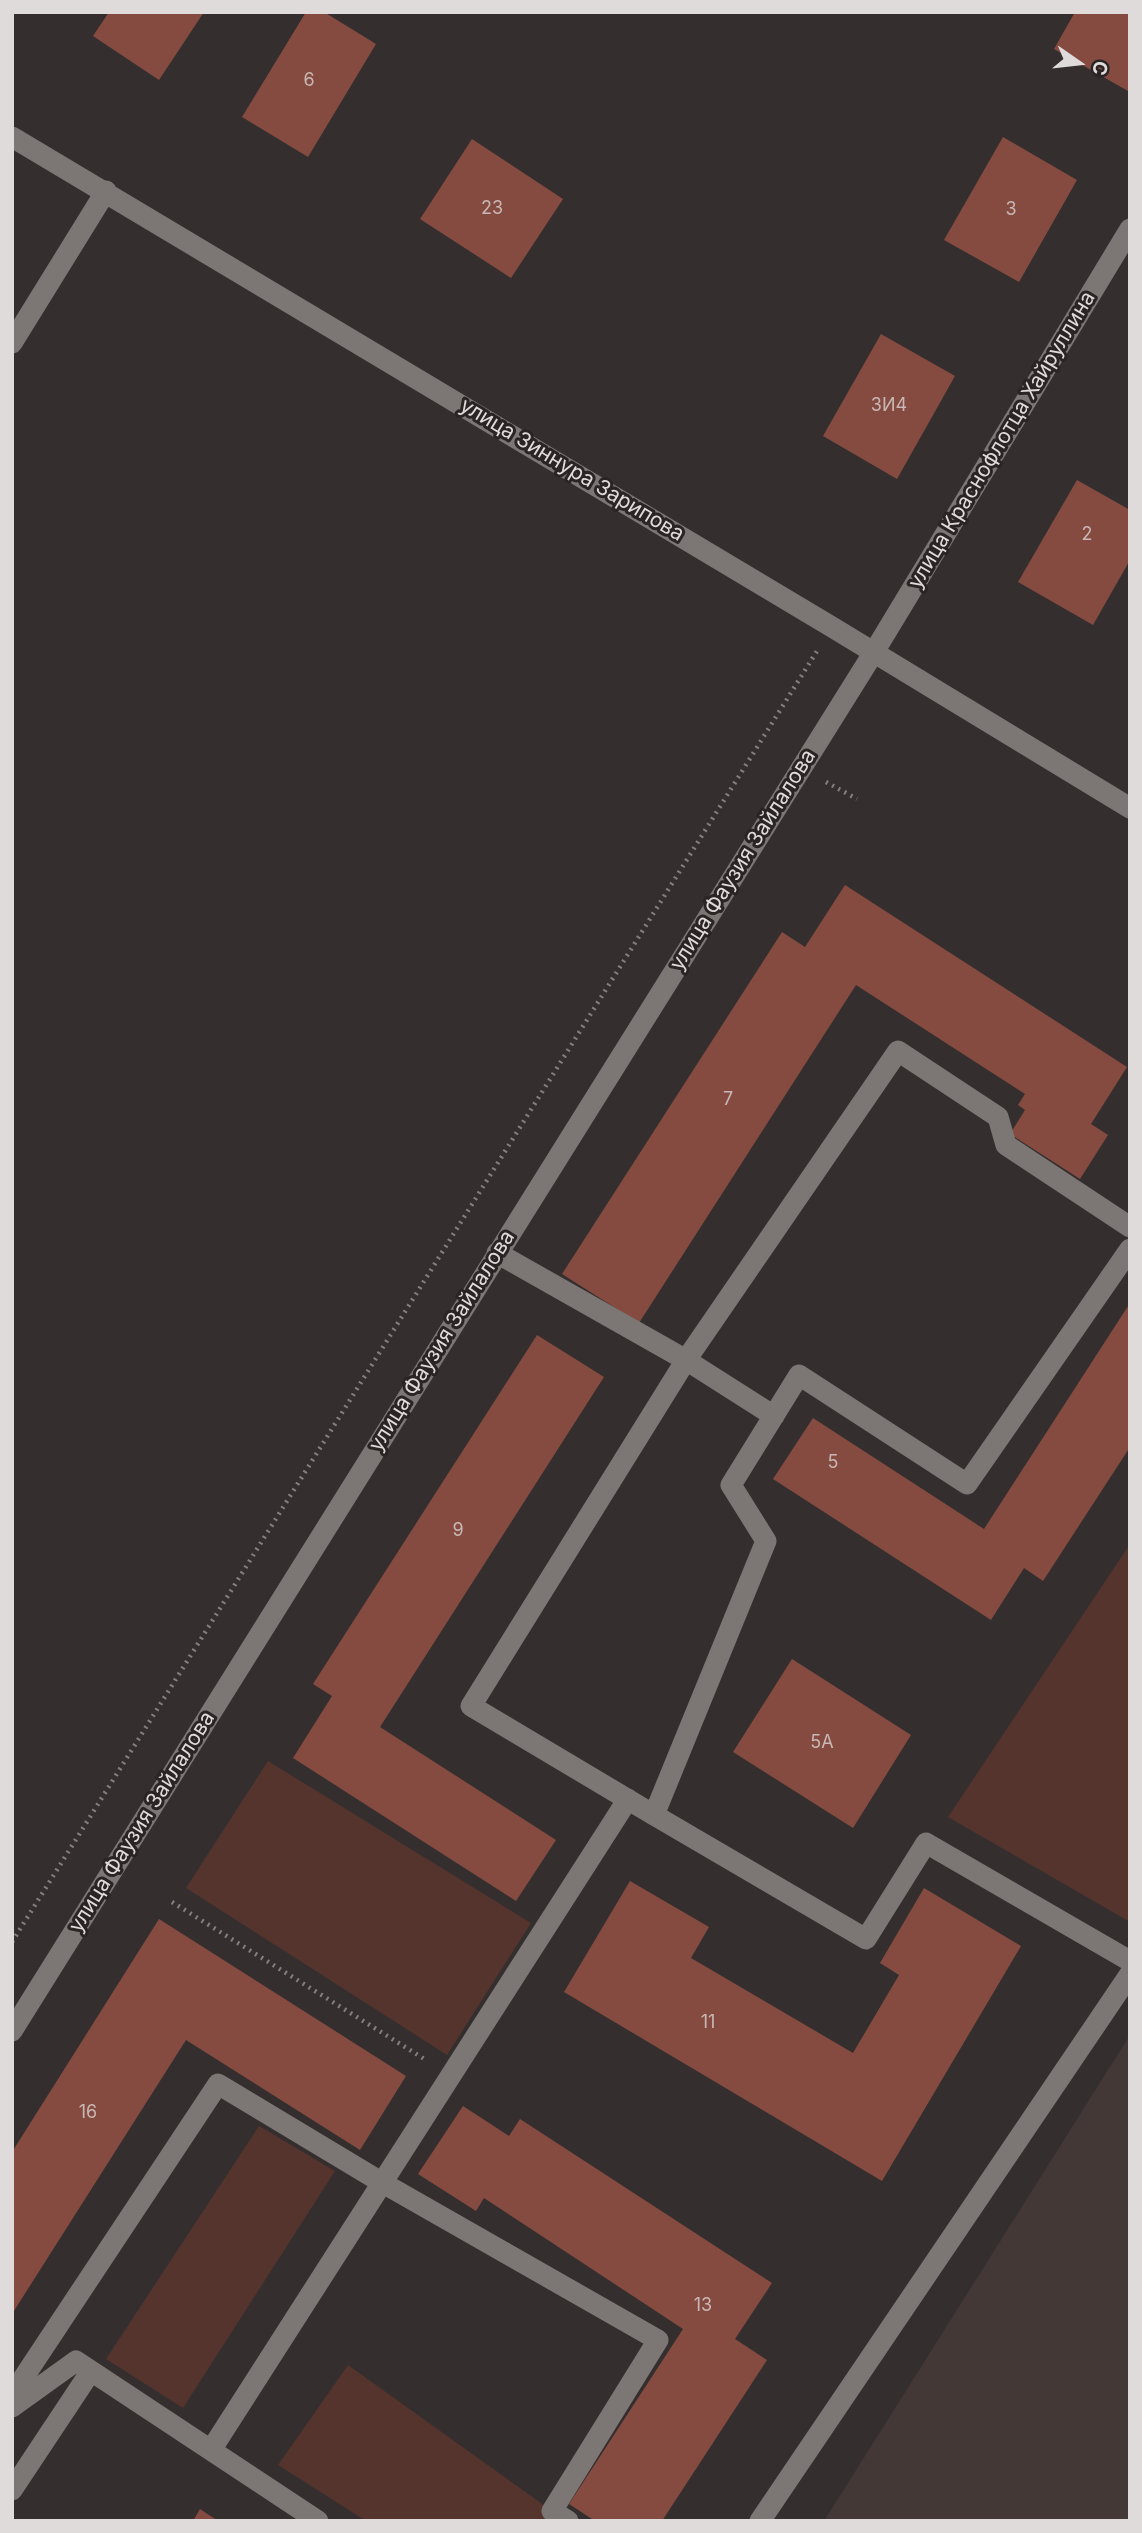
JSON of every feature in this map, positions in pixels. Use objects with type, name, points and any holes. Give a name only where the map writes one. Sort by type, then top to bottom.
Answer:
[{"type":"street","name":"улица Зиннура Зарипова","points":[[12,136],[832,626],[1130,808]]},
{"type":"street","points":[[12,343],[106,191]]},
{"type":"street","name":"улица Краснофлотца Хайруллина","points":[[874,652],[1130,229]]},
{"type":"street","name":"улица Фаузия Зайлалова","points":[[12,2031],[874,652]]},
{"type":"street","points":[[1130,1227],[1006,1145],[998,1117],[898,1051],[686,1360],[471,1706],[866,1939],[926,1843],[1130,1961]]},
{"type":"street","points":[[654,1815],[766,1541],[732,1485],[799,1375],[967,1484],[1130,1249]]},
{"type":"street","points":[[497,1253],[686,1360],[774,1416]]},
{"type":"street","points":[[211,2449],[628,1799]]},
{"type":"street","points":[[760,2521],[1130,1975]]},
{"type":"street","points":[[12,2395],[218,2084],[381,2182],[658,2340],[552,2511],[568,2521]]},
{"type":"street","points":[[12,2407],[76,2361],[318,2521]]},
{"type":"street","points":[[12,2490],[91,2371]]},
{"type":"path","points":[[12,1942],[832,626]]},
{"type":"path","points":[[172,1902],[450,2075]]},
{"type":"shaded area","points":[[1130,1544],[1130,1922],[948,1817]]},
{"type":"shaded area","points":[[268,1761],[531,1923],[447,2055],[186,1888]]},
{"type":"shaded area","points":[[1130,2035],[1130,2521],[824,2521]]},
{"type":"shaded area","points":[[259,2126],[335,2171],[183,2408],[106,2359]]},
{"type":"shaded area","points":[[348,2365],[566,2521],[366,2521],[278,2465]]},
{"type":"building","points":[[109,12],[204,12],[159,80],[93,36]]},
{"type":"building","points":[[306,12],[324,12],[376,44],[308,157],[242,117]]},
{"type":"building","points":[[1075,12],[1130,12],[1128,91],[1054,49]]},
{"type":"building","points":[[1003,137],[1077,180],[1019,282],[944,240]]},
{"type":"building","points":[[472,139],[563,199],[511,278],[420,219]]},
{"type":"building","points":[[881,334],[955,376],[897,479],[823,436]]},
{"type":"building","points":[[1077,480],[1130,510],[1130,560],[1093,625],[1018,582]]},
{"type":"building","points":[[845,885],[1127,1067],[1091,1124],[1108,1135],[1080,1179],[1010,1134],[1025,1110],[1018,1105],[1025,1094],[856,985],[639,1323],[562,1274],[782,932],[805,947]]},
{"type":"building","points":[[1130,1303],[1130,1447],[1043,1581],[1024,1568],[991,1620],[773,1479],[813,1418],[984,1529]]},
{"type":"building","points":[[537,1335],[604,1377],[380,1727],[556,1840],[516,1901],[293,1758],[332,1696],[313,1684]]},
{"type":"building","points":[[792,1659],[911,1735],[853,1828],[733,1752]]},
{"type":"building","points":[[630,1881],[709,1927],[691,1958],[853,2053],[899,1975],[880,1963],[924,1888],[1021,1946],[882,2181],[564,1992]]},
{"type":"building","points":[[159,1919],[406,2076],[360,2150],[186,2040],[12,2314],[12,2152]]},
{"type":"building","points":[[463,2106],[509,2136],[520,2119],[772,2283],[735,2339],[767,2360],[662,2521],[595,2521],[569,2504],[683,2329],[484,2198],[476,2211],[418,2174]]},
{"type":"building","points":[[200,2509],[218,2521],[193,2521]]}]
